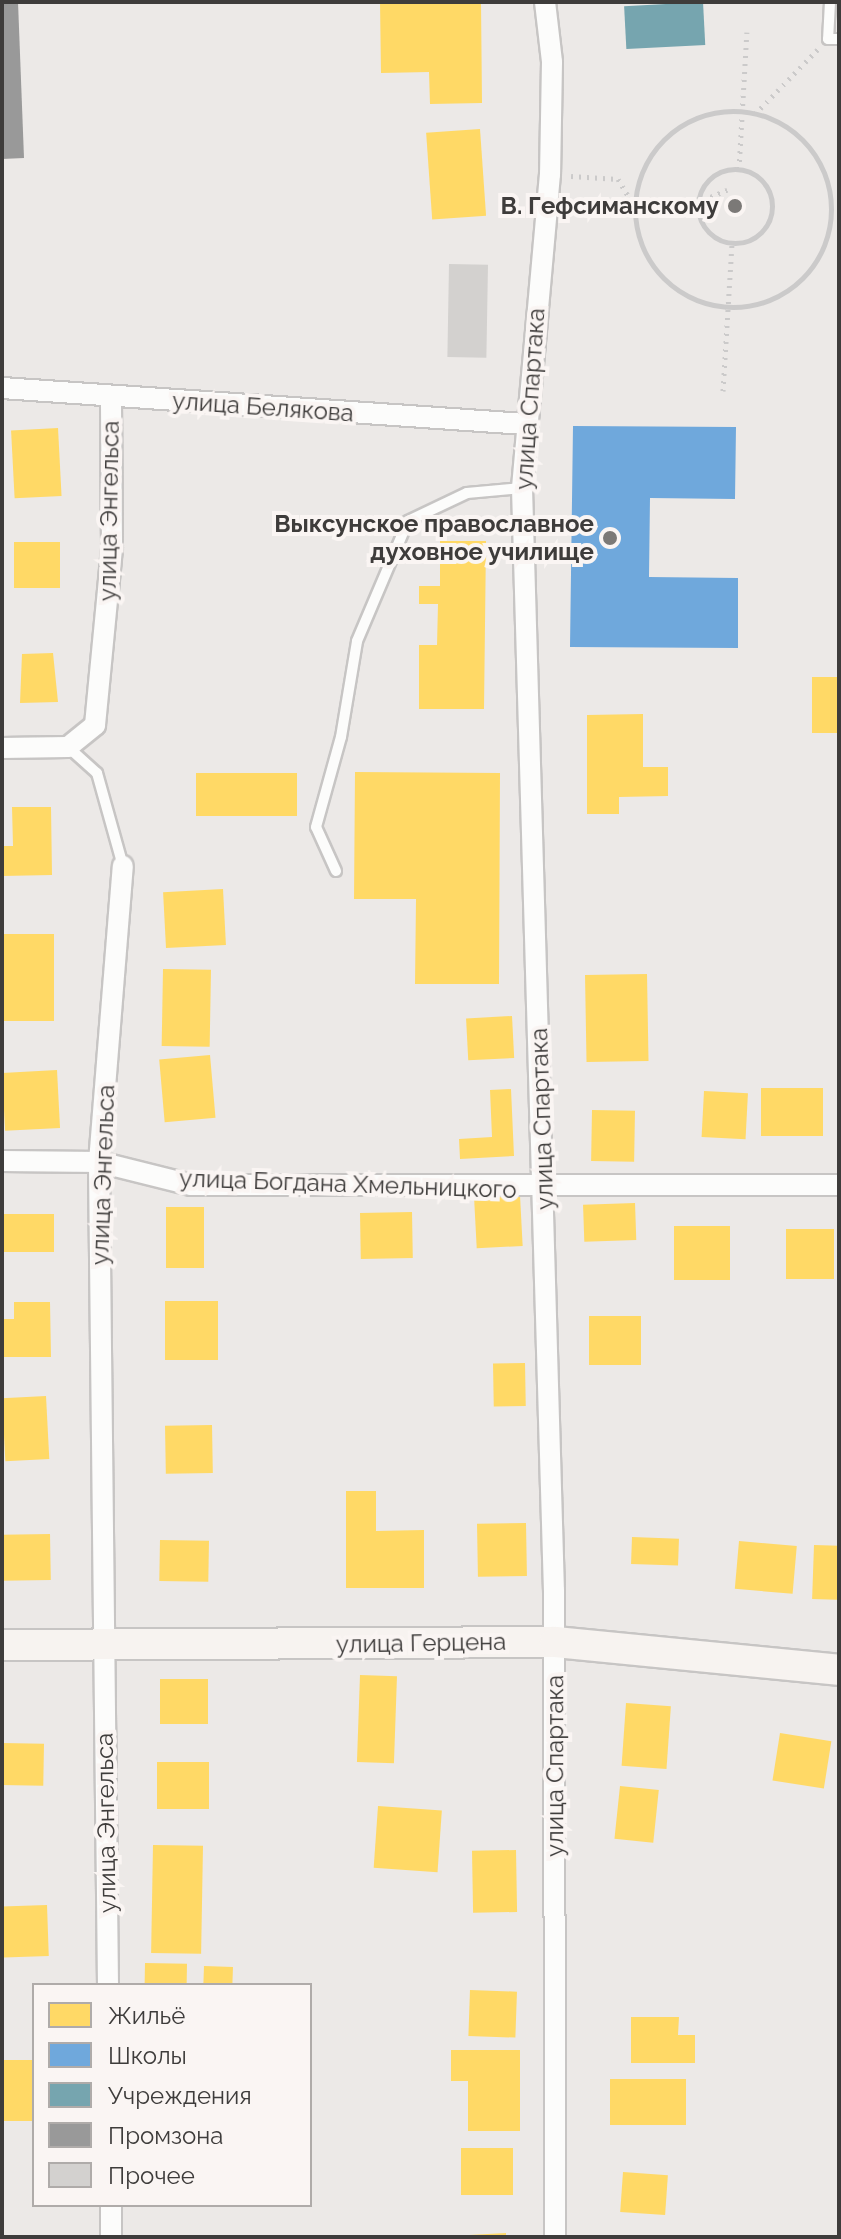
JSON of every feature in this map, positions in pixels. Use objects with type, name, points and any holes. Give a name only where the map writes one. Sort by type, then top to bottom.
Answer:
[{"type":"street","name":"улица Спартака","points":[[545,2],[552,62],[550,174],[525,424],[522,488],[545,1189],[555,1642],[555,2237]]},
{"type":"street","name":"улица Белякова","points":[[2,388],[525,424]]},
{"type":"street","name":"улица Энгельса","points":[[68,747],[95,725],[112,547],[111,397]]},
{"type":"street","points":[[2,748],[68,747]]},
{"type":"street","name":"улица Энгельса","points":[[108,1983],[99,1162],[123,866]]},
{"type":"street","name":"улица Богдана Хмельницкого","points":[[2,1161],[99,1162],[191,1185],[545,1189],[839,1185]]},
{"type":"street","name":"улица Герцена","points":[[2,1645],[555,1642],[839,1670]]},
{"type":"street","points":[[111,2207],[111,2237]]},
{"type":"lane","points":[[830,2],[833,39]]},
{"type":"lane","points":[[336,871],[316,827],[341,737],[357,641],[408,521],[467,493],[522,488]]},
{"type":"lane","name":"улица Энгельса","points":[[68,747],[97,773],[123,866]]},
{"type":"path","points":[[739,169],[747,32]]},
{"type":"path","points":[[755,115],[833,39]]},
{"type":"path","points":[[550,174],[618,179],[632,202],[640,240],[659,273],[689,296],[730,305],[764,302],[797,283],[821,252],[831,216],[826,177],[807,144],[777,121],[744,111],[702,115],[669,134],[645,165],[632,202]]},
{"type":"path","points":[[739,169],[764,183],[772,210],[758,235],[732,243],[706,230],[696,203],[712,177],[739,169]]},
{"type":"path","points":[[632,202],[696,203],[727,190]]},
{"type":"path","points":[[723,391],[732,243]]},
{"type":"building: Жильё","points":[[380,2],[481,2],[482,103],[430,104],[429,72],[381,73]]},
{"type":"building: Жильё","points":[[480,129],[486,216],[432,220],[426,133]]},
{"type":"building: Жильё","points":[[58,428],[62,496],[15,498],[11,430]]},
{"type":"building: Жильё","points":[[440,541],[486,541],[484,709],[419,709],[419,645],[437,645],[438,604],[419,604],[419,586],[440,586]]},
{"type":"building: Жильё","points":[[14,542],[60,542],[60,588],[14,588]]},
{"type":"building: Жильё","points":[[53,653],[58,702],[20,703],[22,654]]},
{"type":"building: Жильё","points":[[812,677],[839,677],[839,733],[812,733]]},
{"type":"building: Жильё","points":[[643,714],[643,767],[668,767],[668,796],[619,797],[619,814],[587,814],[587,715]]},
{"type":"building: Жильё","points":[[355,772],[500,773],[499,984],[415,984],[416,899],[354,899]]},
{"type":"building: Жильё","points":[[196,773],[297,773],[297,816],[196,816]]},
{"type":"building: Жильё","points":[[12,807],[51,807],[52,875],[2,876],[2,846],[13,846]]},
{"type":"building: Жильё","points":[[223,889],[226,945],[166,948],[163,892]]},
{"type":"building: Жильё","points":[[2,934],[54,934],[54,1021],[2,1021]]},
{"type":"building: Жильё","points":[[163,969],[211,970],[210,1047],[162,1046]]},
{"type":"building: Жильё","points":[[647,974],[649,1061],[587,1062],[585,975]]},
{"type":"building: Жильё","points":[[512,1016],[514,1058],[468,1060],[466,1018]]},
{"type":"building: Жильё","points":[[210,1055],[215,1118],[165,1122],[159,1059]]},
{"type":"building: Жильё","points":[[57,1070],[60,1128],[5,1131],[2,1073]]},
{"type":"building: Жильё","points":[[761,1088],[823,1088],[823,1136],[761,1136]]},
{"type":"building: Жильё","points":[[511,1089],[514,1156],[460,1159],[459,1139],[492,1137],[490,1090]]},
{"type":"building: Жильё","points":[[704,1091],[748,1093],[746,1139],[702,1137]]},
{"type":"building: Жильё","points":[[592,1110],[635,1111],[634,1162],[591,1161]]},
{"type":"building: Жильё","points":[[520,1195],[523,1246],[477,1248],[474,1197]]},
{"type":"building: Жильё","points":[[635,1203],[636,1240],[584,1242],[583,1205]]},
{"type":"building: Жильё","points":[[166,1207],[204,1207],[204,1268],[166,1268]]},
{"type":"building: Жильё","points":[[412,1212],[413,1258],[361,1259],[360,1213]]},
{"type":"building: Жильё","points":[[3,1214],[54,1214],[54,1252],[3,1252]]},
{"type":"building: Жильё","points":[[674,1226],[730,1226],[730,1280],[674,1280]]},
{"type":"building: Жильё","points":[[786,1229],[834,1229],[834,1279],[786,1279]]},
{"type":"building: Жильё","points":[[165,1301],[218,1301],[218,1360],[165,1360]]},
{"type":"building: Жильё","points":[[14,1302],[50,1302],[51,1357],[2,1357],[2,1319],[14,1319]]},
{"type":"building: Жильё","points":[[589,1316],[641,1316],[641,1365],[589,1365]]},
{"type":"building: Жильё","points":[[525,1363],[526,1406],[494,1407],[493,1364]]},
{"type":"building: Жильё","points":[[46,1396],[49,1459],[5,1461],[2,1398]]},
{"type":"building: Жильё","points":[[212,1425],[213,1473],[166,1474],[165,1426]]},
{"type":"building: Жильё","points":[[346,1491],[376,1491],[376,1531],[424,1530],[424,1588],[346,1588]]},
{"type":"building: Жильё","points":[[526,1523],[527,1576],[478,1577],[477,1524]]},
{"type":"building: Жильё","points":[[50,1534],[51,1580],[3,1581],[2,1535]]},
{"type":"building: Жильё","points":[[632,1537],[679,1539],[678,1566],[631,1564]]},
{"type":"building: Жильё","points":[[160,1540],[209,1541],[208,1582],[159,1581]]},
{"type":"building: Жильё","points":[[739,1541],[797,1546],[793,1594],[735,1589]]},
{"type":"building: Жильё","points":[[814,1545],[839,1546],[837,1600],[812,1599]]},
{"type":"building: Жильё","points":[[360,1675],[397,1676],[394,1763],[357,1762]]},
{"type":"building: Жильё","points":[[160,1679],[208,1679],[208,1724],[160,1724]]},
{"type":"building: Жильё","points":[[626,1703],[671,1706],[666,1769],[622,1766]]},
{"type":"building: Жильё","points":[[780,1733],[831,1741],[824,1789],[772,1780]]},
{"type":"building: Жильё","points":[[2,1743],[44,1744],[43,1786],[2,1785]]},
{"type":"building: Жильё","points":[[157,1762],[209,1762],[209,1809],[157,1809]]},
{"type":"building: Жильё","points":[[620,1786],[659,1790],[653,1843],[614,1839]]},
{"type":"building: Жильё","points":[[378,1806],[442,1810],[438,1872],[374,1868]]},
{"type":"building: Жильё","points":[[153,1845],[203,1846],[201,1954],[151,1953]]},
{"type":"building: Жильё","points":[[516,1850],[517,1912],[473,1913],[472,1851]]},
{"type":"building: Жильё","points":[[47,1905],[49,1956],[4,1958],[2,1907]]},
{"type":"building: Жильё","points":[[145,1963],[187,1964],[187,1983],[145,1983]]},
{"type":"building: Жильё","points":[[204,1966],[233,1967],[232,1983],[203,1983]]},
{"type":"building: Жильё","points":[[470,1990],[517,1992],[515,2038],[468,2036]]},
{"type":"building: Жильё","points":[[631,2017],[679,2017],[678,2035],[695,2035],[695,2063],[631,2063]]},
{"type":"building: Жильё","points":[[451,2050],[520,2050],[520,2131],[468,2131],[468,2081],[451,2081]]},
{"type":"building: Жильё","points":[[2,2060],[32,2060],[32,2121],[2,2121]]},
{"type":"building: Жильё","points":[[610,2079],[686,2079],[686,2125],[610,2125]]},
{"type":"building: Жильё","points":[[461,2148],[513,2148],[513,2195],[461,2195]]},
{"type":"building: Жильё","points":[[623,2172],[668,2175],[665,2215],[620,2212]]},
{"type":"building: Жильё","points":[[506,2233],[506,2237],[469,2237],[469,2235]]},
{"type":"building: Школы","name":"Выксунское православное духовное училище","points":[[573,426],[736,427],[735,499],[650,498],[649,577],[738,578],[738,648],[570,647]]},
{"type":"building: Учреждения","points":[[703,2],[705,45],[626,49],[624,6]]},
{"type":"building: Промзона","points":[[2,2],[18,2],[24,158],[2,159]]},
{"type":"building: Прочее","points":[[449,264],[488,265],[486,358],[447,357]]},
{"type":"place","name":"В. Гефсиманскому","points":[[735,206]]},
{"type":"place","name":"Выксунское православное духовное училище","points":[[610,538]]}]
